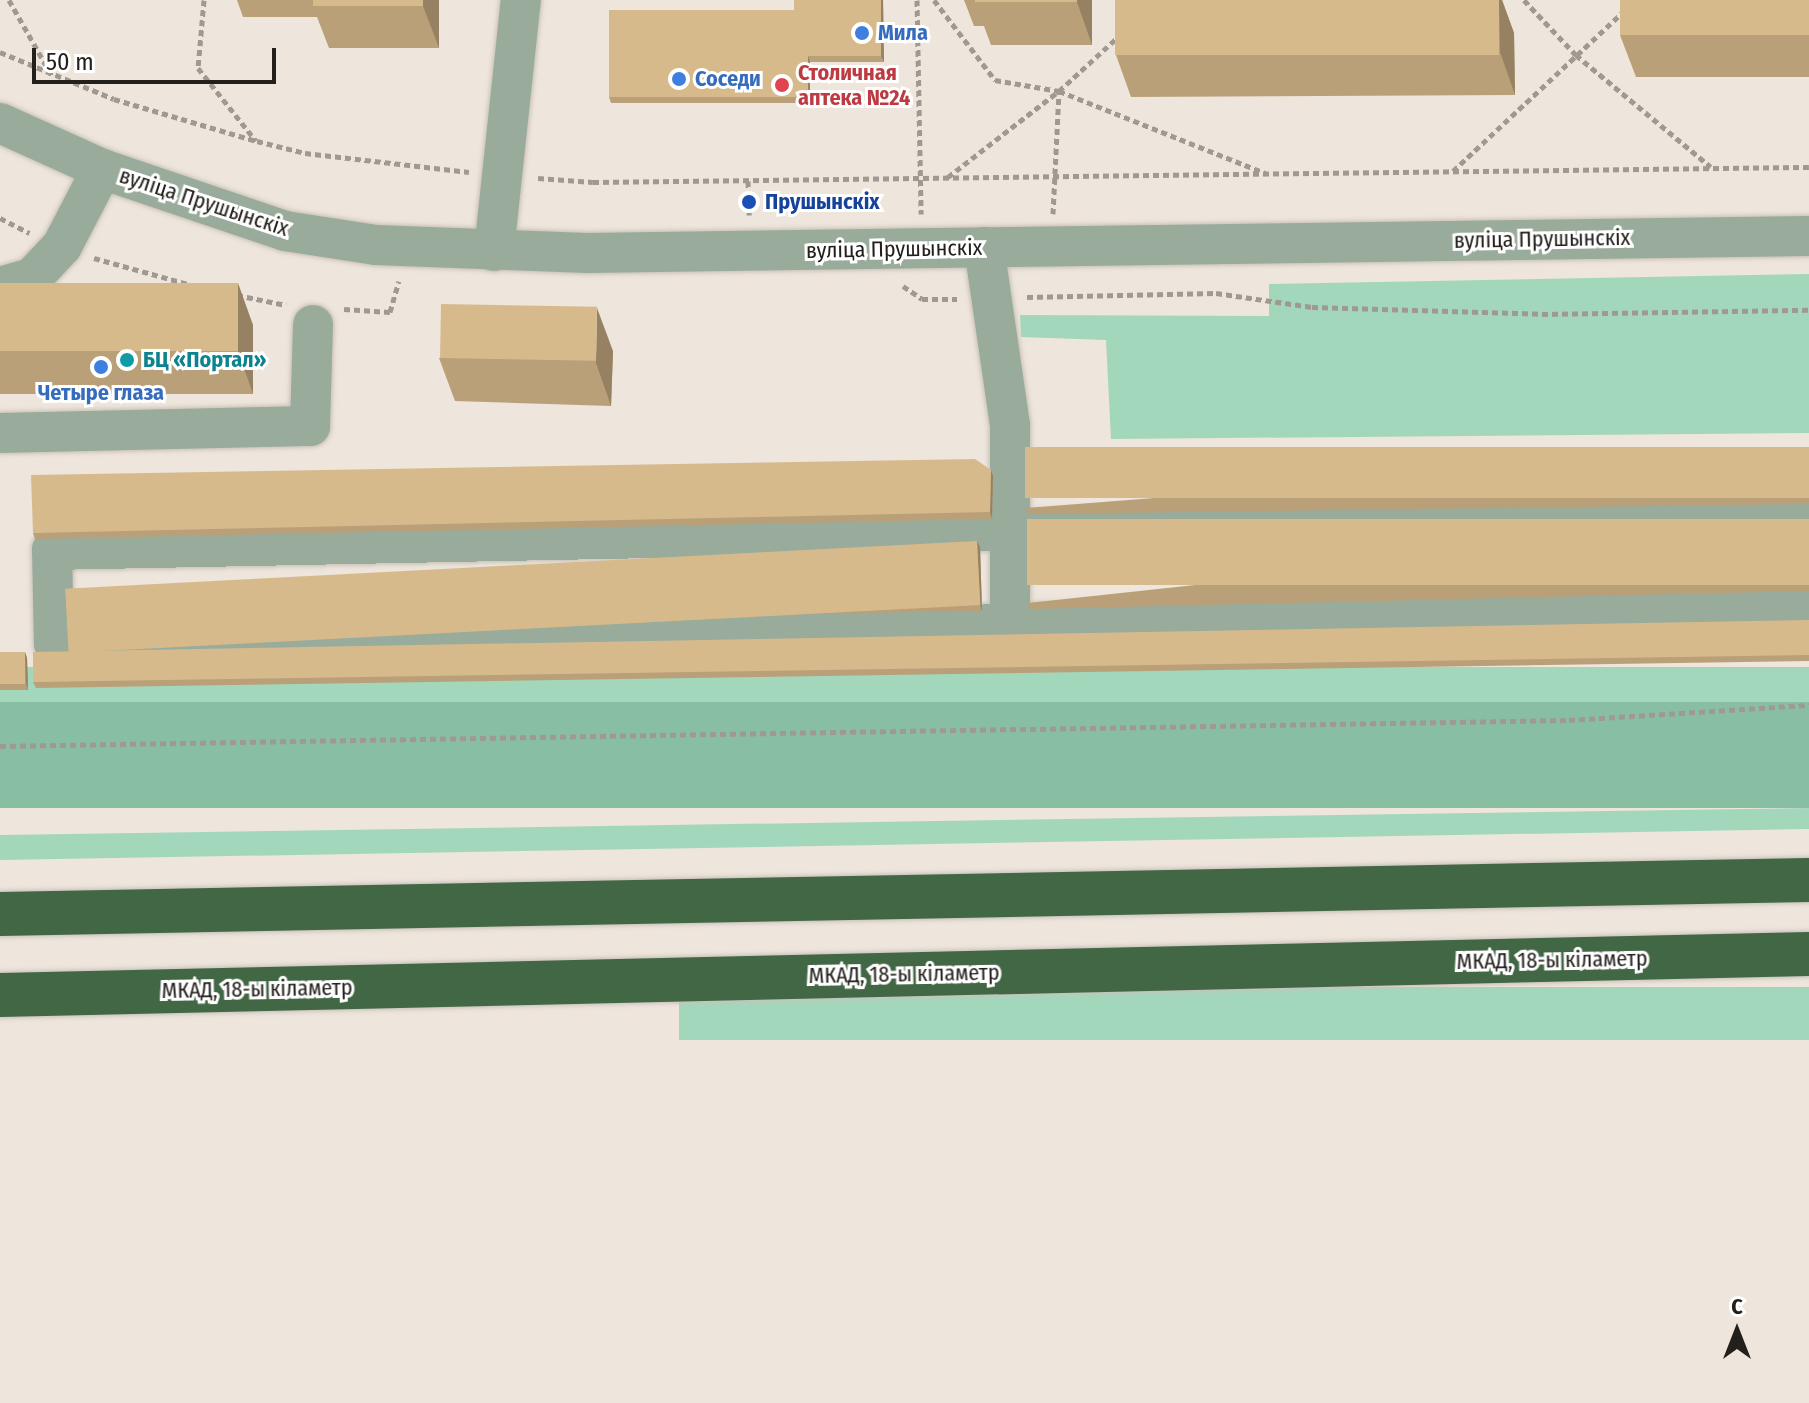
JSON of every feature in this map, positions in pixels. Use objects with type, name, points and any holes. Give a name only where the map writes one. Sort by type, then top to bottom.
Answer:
[{"type":"highway","points":[[0,914],[1809,880]]},
{"type":"highway","name":"МКАД, 18-ы кіламетр","points":[[0,995],[1809,954]]},
{"type":"street","points":[[494,251],[521,0]]},
{"type":"street","name":"вуліца Прушынскіх","points":[[0,123],[102,169],[285,231],[376,245],[494,251],[1809,236]]},
{"type":"street","points":[[0,287],[32,278],[62,246],[102,169]]},
{"type":"street","points":[[984,247],[1010,425],[1010,624]]},
{"type":"street","points":[[0,433],[310,426],[315,313]]},
{"type":"street","points":[[1809,515],[52,550],[54,643],[1809,608]]},
{"type":"path","points":[[9,0],[53,76]]},
{"type":"path","points":[[204,0],[198,68],[257,141]]},
{"type":"path","points":[[917,0],[921,178]]},
{"type":"path","points":[[934,0],[995,80],[1059,91],[1269,174]]},
{"type":"path","points":[[1524,0],[1576,55],[1712,168]]},
{"type":"path","points":[[1453,171],[1636,0]]},
{"type":"path","points":[[947,178],[1059,91],[1125,30]]},
{"type":"path","points":[[0,52],[53,76],[257,141],[305,153],[593,182],[1809,167]]},
{"type":"path","points":[[1052,176],[1059,91]]},
{"type":"path","points":[[748,181],[749,202]]},
{"type":"path","points":[[0,218],[115,266],[201,287]]},
{"type":"path","points":[[229,293],[315,313],[390,312]]},
{"type":"path","points":[[922,299],[1216,293],[1312,307],[1527,314],[1809,310]]},
{"type":"path","points":[[0,746],[1569,720],[1809,705]]},
{"type":"green space","points":[[1809,274],[1809,433],[1111,439],[1106,340],[1021,337],[1020,315],[1269,316],[1269,284]]},
{"type":"green space","points":[[0,667],[1809,667],[1809,702],[0,702]]},
{"type":"green space","points":[[0,702],[1809,702],[1809,808],[0,808]]},
{"type":"green space","points":[[1809,808],[1809,829],[0,860],[0,835]]},
{"type":"green space","points":[[679,987],[1809,987],[1809,1040],[679,1040]]},
{"type":"building","points":[[313,0],[423,0],[423,6],[313,6]]},
{"type":"building","points":[[794,0],[881,0],[881,56],[808,56],[808,97],[609,97],[609,10],[794,10]]},
{"type":"building","points":[[1077,0],[1077,2],[975,2]]},
{"type":"building","points":[[1115,0],[1499,0],[1499,55],[1115,55]]},
{"type":"building","points":[[1620,0],[1809,0],[1809,35],[1620,35]]},
{"type":"building","points":[[0,283],[238,283],[238,351],[0,351]]},
{"type":"building","points":[[441,304],[597,307],[596,361],[440,358]]},
{"type":"building","points":[[1025,447],[1809,447],[1809,498],[1025,498]]},
{"type":"building","points":[[975,459],[991,470],[990,512],[33,533],[31,475]]},
{"type":"building","points":[[1027,519],[1809,519],[1809,585],[1027,585]]},
{"type":"building","points":[[977,541],[980,605],[69,653],[65,589]]},
{"type":"building","points":[[1809,620],[1809,655],[33,682],[33,652]]},
{"type":"building","points":[[0,652],[25,652],[25,684],[0,684]]},
{"type":"place","name":"Мила","points":[[862,33]]},
{"type":"place","name":"Соседи","points":[[679,79]]},
{"type":"place","name":"Столичная аптека №24","points":[[782,85]]},
{"type":"place","name":"Прушынскіх","points":[[749,202]]},
{"type":"place","name":"БЦ «Портал»","points":[[127,360]]},
{"type":"place","name":"Четыре глаза","points":[[101,367]]}]
